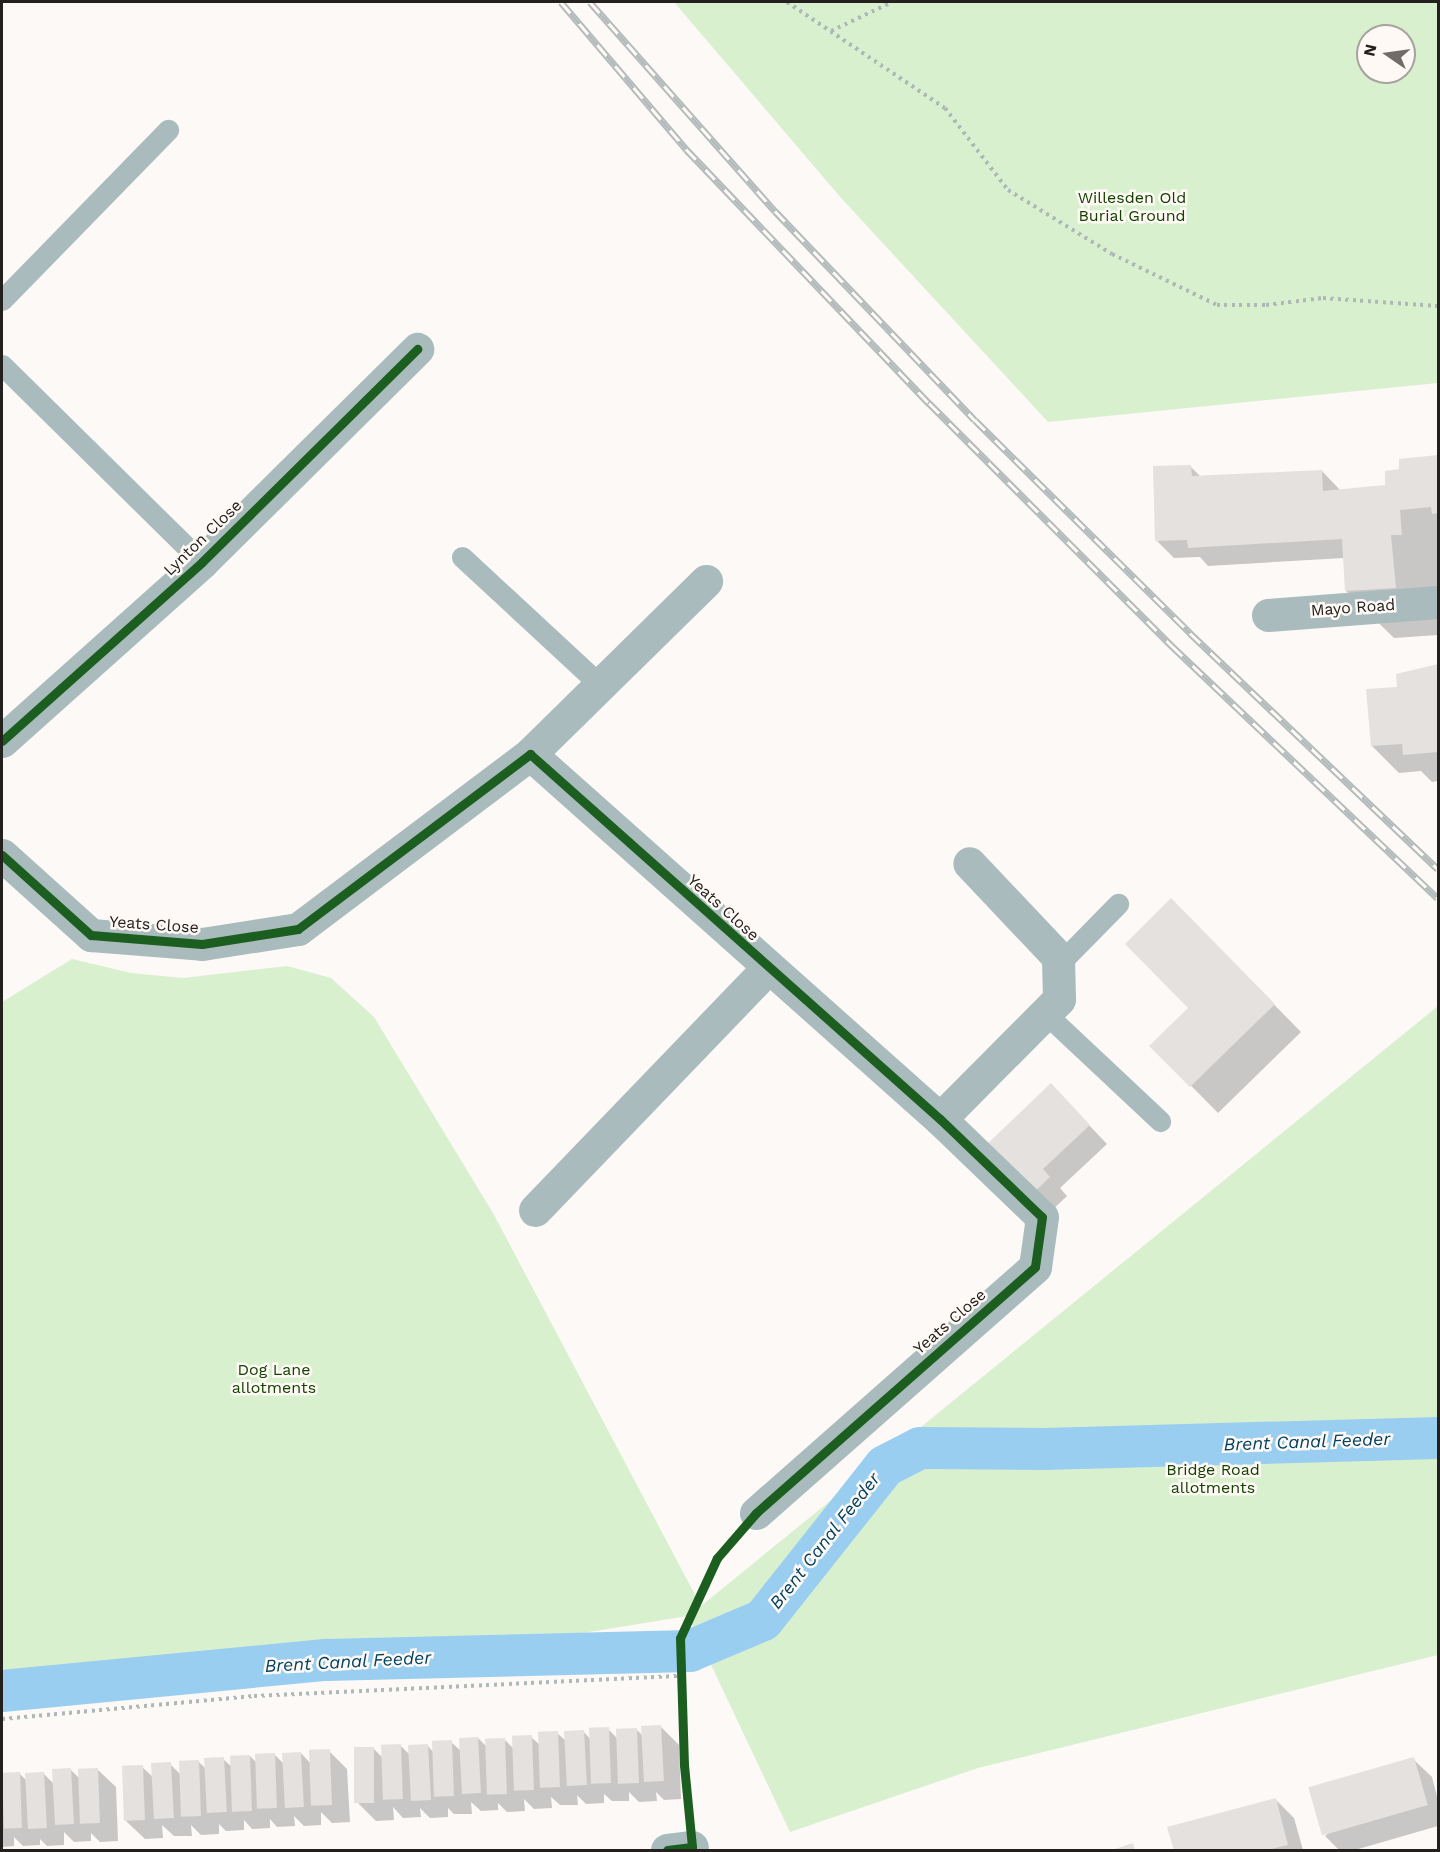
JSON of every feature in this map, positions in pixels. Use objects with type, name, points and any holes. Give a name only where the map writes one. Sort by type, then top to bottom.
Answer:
[{"type":"street","name":"Lynton Close","points":[[2,741],[202,562],[417,349]]},
{"type":"street","name":"Yeats Close","points":[[2,855],[91,935],[202,944],[298,930],[530,754],[706,580]]},
{"type":"street","name":"Mayo Road","points":[[1268,615],[1438,602]]},
{"type":"street","name":"Yeats Close","points":[[530,754],[940,1119],[1042,1217],[1035,1267],[756,1513]]},
{"type":"street","points":[[940,1119],[1059,999],[1058,957],[969,863]]},
{"type":"street","points":[[535,1210],[768,968]]},
{"type":"lane","points":[[2,300],[168,130]]},
{"type":"lane","points":[[2,365],[202,562]]},
{"type":"lane","points":[[462,557],[600,685]]},
{"type":"lane","points":[[1058,965],[1119,904]]},
{"type":"lane","points":[[1045,1013],[1160,1121]]},
{"type":"path","points":[[787,2],[945,108],[1008,190],[1112,254],[1217,304],[1266,306],[1323,298],[1438,306]]},
{"type":"path","points":[[831,31],[892,2]]},
{"type":"path","points":[[2,1719],[254,1695],[682,1671],[683,1687]]},
{"type":"green space","name":"Willesden Old Burial Ground","points":[[674,2],[1438,2],[1438,383],[1048,422],[842,199]]},
{"type":"green space","points":[[72,959],[131,973],[183,978],[287,966],[331,978],[374,1017],[493,1213],[701,1606],[1438,1006],[1438,1655],[978,1768],[790,1832],[688,1616],[521,1643],[355,1646],[2,1676],[2,1002]]},
{"type":"building","points":[[1438,455],[1438,513],[1432,514],[1431,507],[1400,510],[1402,535],[1391,535],[1396,588],[1345,591],[1342,539],[1188,548],[1187,540],[1155,541],[1153,466],[1191,465],[1192,476],[1322,470],[1323,491],[1385,485],[1385,471],[1399,469],[1399,459]]},
{"type":"building","points":[[1438,664],[1438,752],[1403,755],[1402,744],[1371,746],[1366,689],[1397,687],[1396,674]]},
{"type":"building","points":[[1171,898],[1275,1004],[1190,1087],[1149,1046],[1188,1008],[1125,944]]},
{"type":"building","points":[[1051,1083],[1090,1125],[1043,1169],[1050,1177],[1028,1198],[981,1150]]},
{"type":"building","points":[[661,1725],[664,1781],[644,1782],[641,1726]]},
{"type":"building","points":[[609,1727],[611,1783],[591,1784],[589,1728]]},
{"type":"building","points":[[637,1728],[639,1783],[618,1784],[616,1729]]},
{"type":"building","points":[[584,1730],[587,1785],[567,1786],[564,1731]]},
{"type":"building","points":[[558,1731],[560,1787],[540,1788],[538,1732]]},
{"type":"building","points":[[532,1735],[534,1790],[514,1791],[512,1736]]},
{"type":"building","points":[[478,1737],[481,1793],[462,1794],[459,1738]]},
{"type":"building","points":[[505,1738],[507,1794],[487,1795],[485,1739]]},
{"type":"building","points":[[452,1740],[454,1796],[434,1797],[432,1741]]},
{"type":"building","points":[[401,1744],[403,1799],[383,1800],[381,1745]]},
{"type":"building","points":[[428,1744],[431,1800],[411,1801],[408,1745]]},
{"type":"building","points":[[354,1747],[374,1747],[374,1803],[354,1803]]},
{"type":"building","points":[[330,1749],[332,1805],[311,1806],[309,1750]]},
{"type":"building","points":[[301,1752],[304,1807],[285,1808],[282,1753]]},
{"type":"building","points":[[275,1753],[277,1808],[257,1809],[255,1754]]},
{"type":"building","points":[[250,1755],[252,1811],[232,1812],[230,1756]]},
{"type":"building","points":[[224,1757],[227,1812],[207,1813],[204,1758]]},
{"type":"building","points":[[1414,1757],[1428,1805],[1322,1835],[1308,1787]]},
{"type":"building","points":[[199,1760],[201,1816],[181,1817],[179,1761]]},
{"type":"building","points":[[171,1762],[174,1818],[154,1819],[151,1763]]},
{"type":"building","points":[[143,1765],[145,1820],[124,1821],[122,1766]]},
{"type":"building","points":[[71,1768],[74,1824],[55,1825],[52,1769]]},
{"type":"building","points":[[98,1768],[100,1823],[80,1824],[78,1769]]},
{"type":"building","points":[[20,1772],[22,1828],[4,1829],[2,1773]]},
{"type":"building","points":[[44,1772],[47,1828],[28,1829],[25,1773]]},
{"type":"building","points":[[1276,1798],[1288,1845],[1267,1850],[1174,1850],[1167,1827]]},
{"type":"building","points":[[1133,1843],[1135,1850],[1112,1850]]},
{"type":"waterway","name":"Brent Canal Feeder","points":[[2,1691],[326,1660],[690,1651],[763,1620],[885,1466],[920,1448],[1044,1449],[1438,1438]]},
{"type":"railway","points":[[561,2],[686,149],[929,403],[1172,646],[1438,898]]},
{"type":"railway","points":[[590,2],[775,211],[975,420],[1190,633],[1438,869]]},
{"type":"cycle path","points":[[2,741],[202,562],[417,349]]},
{"type":"cycle path","points":[[2,855],[91,935],[202,944],[298,929],[530,754],[940,1119],[1042,1217],[1035,1267],[756,1513],[717,1558],[680,1638],[684,1765],[692,1847],[667,1850]]},
{"type":"park label","name":"Dog Lane allotments","points":[[274,1379]]},
{"type":"park label","name":"Bridge Road allotments","points":[[1213,1479]]}]
